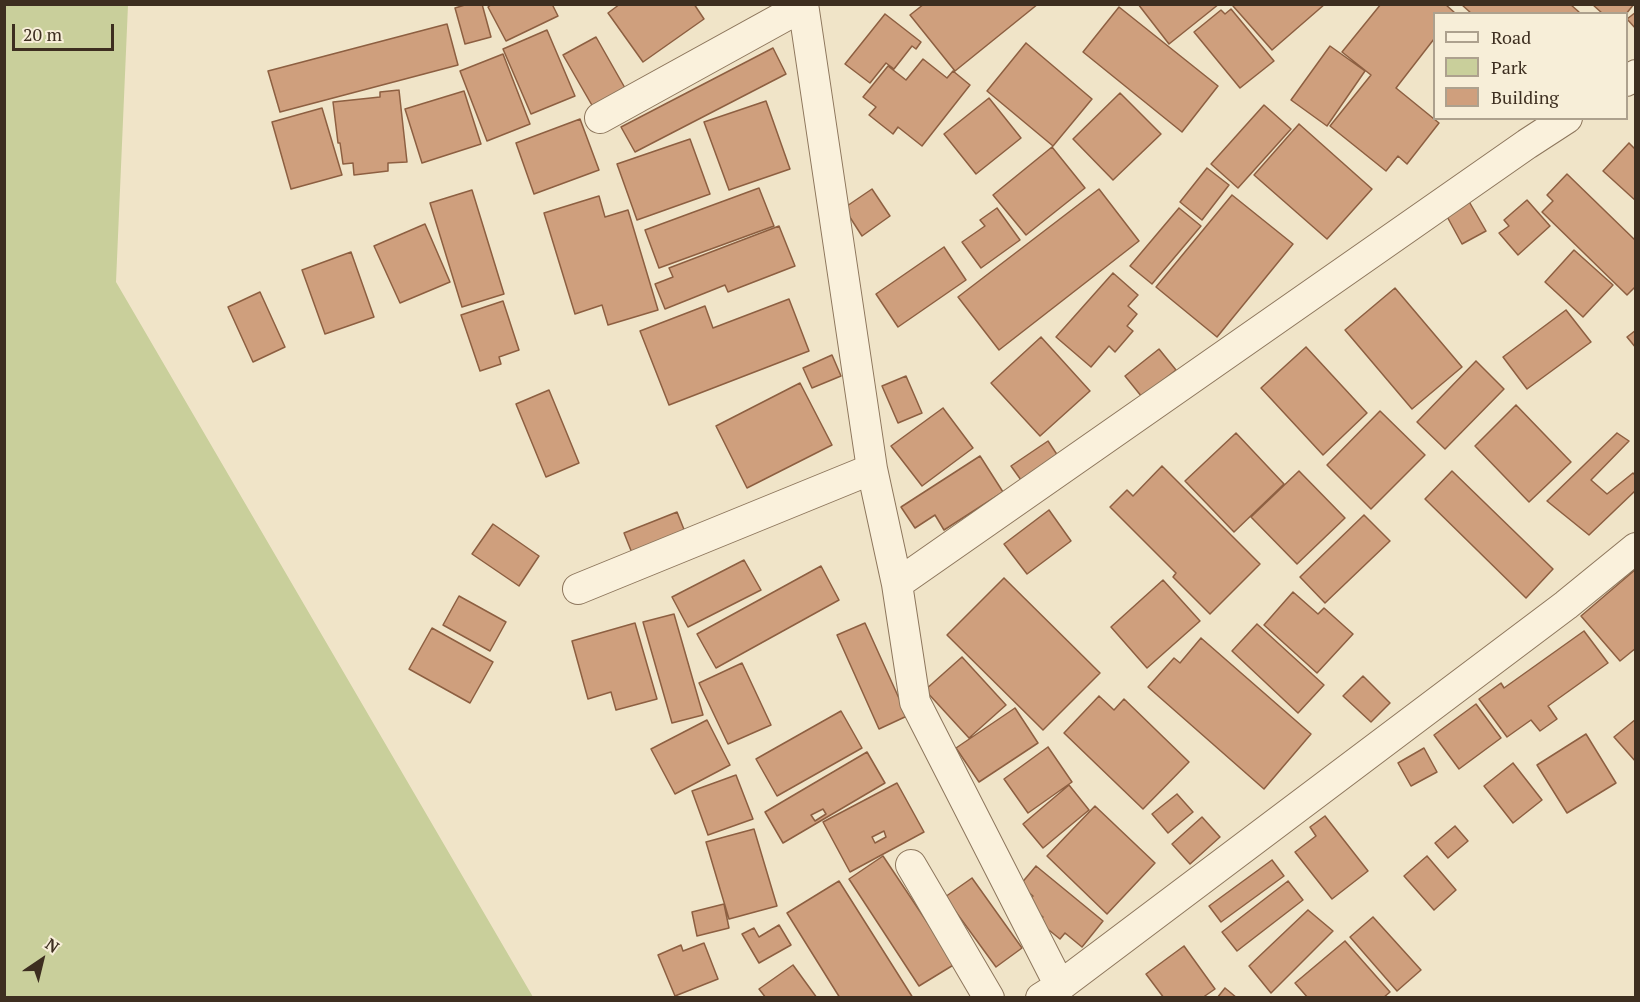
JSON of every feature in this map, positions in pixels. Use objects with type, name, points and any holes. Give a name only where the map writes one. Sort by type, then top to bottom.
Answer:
[{"type":"street","points":[[600,118],[803,5],[872,470],[897,585],[915,702],[1051,992],[1566,605],[1635,548]]},
{"type":"street","points":[[897,585],[1564,120]]},
{"type":"street","points":[[578,589],[872,470]]},
{"type":"street","points":[[911,865],[989,998]]},
{"type":"green space","points":[[5,4],[128,5],[116,282],[533,997],[5,997]]},
{"type":"building","points":[[468,4],[482,4],[491,37],[465,44],[455,8]]},
{"type":"building","points":[[492,4],[552,4],[558,16],[506,41],[488,7]]},
{"type":"building","points":[[620,4],[694,4],[704,19],[643,62],[608,13]]},
{"type":"building","points":[[924,4],[1038,4],[955,71],[910,15]]},
{"type":"building","points":[[1138,4],[1219,4],[1169,44]]},
{"type":"building","points":[[1235,4],[1325,4],[1272,50],[1233,6]]},
{"type":"building","points":[[1381,4],[1445,4],[1454,12],[1433,12],[1433,40],[1396,88],[1439,123],[1407,164],[1398,156],[1386,171],[1330,126],[1371,75],[1342,52]]},
{"type":"building","points":[[1461,4],[1570,4],[1579,12],[1470,12]]},
{"type":"building","points":[[1592,4],[1634,4],[1628,12],[1601,12]]},
{"type":"building","points":[[1119,7],[1218,86],[1182,132],[1083,52]]},
{"type":"building","points":[[1231,9],[1274,61],[1240,88],[1194,32],[1221,10],[1225,14]]},
{"type":"building","points":[[1636,12],[1636,29],[1628,20]]},
{"type":"building","points":[[885,14],[921,42],[916,49],[912,46],[894,69],[886,63],[870,83],[845,64]]},
{"type":"building","points":[[447,24],[458,65],[280,112],[268,71]]},
{"type":"building","points":[[547,30],[575,96],[531,114],[503,49]]},
{"type":"building","points":[[596,37],[625,88],[593,107],[563,55]]},
{"type":"building","points":[[1026,43],[1092,99],[1053,146],[987,91]]},
{"type":"building","points":[[1330,46],[1365,71],[1327,126],[1291,100]]},
{"type":"building","points":[[773,48],[786,74],[635,152],[621,127]]},
{"type":"building","points":[[503,54],[530,124],[487,141],[460,71]]},
{"type":"building","points":[[923,59],[947,78],[953,71],[970,85],[922,146],[898,127],[893,134],[869,115],[876,107],[863,97],[888,66],[906,80]]},
{"type":"building","points":[[399,90],[407,162],[388,163],[388,171],[354,175],[353,163],[343,164],[333,102],[380,97],[380,92]]},
{"type":"building","points":[[464,91],[481,144],[422,163],[405,109]]},
{"type":"building","points":[[1120,93],[1161,134],[1113,180],[1073,139]]},
{"type":"building","points":[[989,98],[1021,138],[976,174],[944,134]]},
{"type":"building","points":[[766,101],[790,169],[729,190],[704,122]]},
{"type":"building","points":[[1264,105],[1291,129],[1238,188],[1211,164]]},
{"type":"building","points":[[322,108],[342,175],[291,189],[272,122]]},
{"type":"building","points":[[580,119],[599,170],[534,194],[516,143]]},
{"type":"building","points":[[1299,124],[1372,189],[1327,239],[1254,175]]},
{"type":"building","points":[[690,139],[710,194],[637,220],[617,164]]},
{"type":"building","points":[[1629,143],[1636,150],[1636,201],[1603,171]]},
{"type":"building","points":[[1052,147],[1085,188],[1026,235],[993,195]]},
{"type":"building","points":[[1207,168],[1229,185],[1202,220],[1180,202]]},
{"type":"building","points":[[1567,174],[1636,241],[1636,286],[1627,295],[1542,212],[1553,201],[1547,195]]},
{"type":"building","points":[[759,188],[774,226],[659,268],[645,230]]},
{"type":"building","points":[[872,189],[890,216],[862,236],[844,208]]},
{"type":"building","points":[[1099,189],[1139,241],[999,350],[958,297]]},
{"type":"building","points":[[472,190],[504,294],[462,307],[430,203]]},
{"type":"building","points":[[1232,195],[1293,244],[1217,337],[1156,287]]},
{"type":"building","points":[[599,196],[605,217],[628,210],[658,310],[608,325],[602,305],[575,314],[544,213]]},
{"type":"building","points":[[1467,198],[1486,231],[1462,244],[1444,211]]},
{"type":"building","points":[[1527,200],[1550,226],[1518,255],[1499,233],[1509,226],[1504,220]]},
{"type":"building","points":[[997,208],[1020,240],[981,268],[962,242],[985,226],[980,220]]},
{"type":"building","points":[[1179,208],[1201,226],[1152,284],[1130,266]]},
{"type":"building","points":[[425,224],[450,282],[400,303],[374,246]]},
{"type":"building","points":[[779,226],[795,266],[728,292],[725,285],[665,309],[655,284],[673,277],[669,268]]},
{"type":"building","points":[[944,247],[966,280],[898,327],[876,294]]},
{"type":"building","points":[[1574,250],[1613,285],[1583,317],[1545,282]]},
{"type":"building","points":[[351,252],[374,317],[325,334],[302,270]]},
{"type":"building","points":[[1113,273],[1138,295],[1128,306],[1137,314],[1127,326],[1133,331],[1115,352],[1109,346],[1091,367],[1056,337]]},
{"type":"building","points":[[1395,288],[1462,367],[1412,409],[1345,330]]},
{"type":"building","points":[[260,292],[285,347],[253,362],[228,307]]},
{"type":"building","points":[[789,299],[809,351],[669,405],[640,331],[705,306],[713,328]]},
{"type":"building","points":[[503,301],[519,350],[499,357],[501,364],[480,371],[461,315]]},
{"type":"building","points":[[1566,310],[1591,342],[1527,389],[1503,357]]},
{"type":"building","points":[[1636,330],[1636,348],[1627,337]]},
{"type":"building","points":[[1041,337],[1090,391],[1040,436],[991,383]]},
{"type":"building","points":[[1306,347],[1367,413],[1323,455],[1261,388]]},
{"type":"building","points":[[1159,349],[1176,370],[1142,397],[1125,376]]},
{"type":"building","points":[[832,355],[841,376],[812,388],[803,368]]},
{"type":"building","points":[[1476,361],[1504,389],[1445,449],[1417,422]]},
{"type":"building","points":[[906,376],[922,413],[898,423],[882,386]]},
{"type":"building","points":[[800,383],[832,445],[747,488],[716,426]]},
{"type":"building","points":[[549,390],[579,463],[546,477],[516,404]]},
{"type":"building","points":[[1516,405],[1571,462],[1529,502],[1475,446]]},
{"type":"building","points":[[943,408],[973,448],[922,486],[891,446]]},
{"type":"building","points":[[1380,411],[1425,455],[1371,509],[1327,465]]},
{"type":"building","points":[[1236,433],[1284,484],[1234,532],[1185,481]]},
{"type":"building","points":[[1617,433],[1629,441],[1591,480],[1607,494],[1633,473],[1636,476],[1636,490],[1589,535],[1547,501]]},
{"type":"building","points":[[1048,441],[1062,462],[1026,487],[1011,466]]},
{"type":"building","points":[[980,456],[1003,492],[944,530],[935,515],[915,528],[901,507]]},
{"type":"building","points":[[1162,466],[1260,564],[1210,614],[1173,577],[1176,573],[1110,507],[1127,490],[1133,496]]},
{"type":"building","points":[[1299,471],[1345,518],[1297,564],[1251,517]]},
{"type":"building","points":[[1452,471],[1553,569],[1526,598],[1425,499]]},
{"type":"building","points":[[1049,510],[1071,541],[1027,574],[1004,544]]},
{"type":"building","points":[[677,512],[687,537],[634,558],[624,533]]},
{"type":"building","points":[[1364,515],[1390,541],[1325,603],[1300,577]]},
{"type":"building","points":[[493,524],[539,556],[519,586],[472,554]]},
{"type":"building","points":[[744,560],[761,590],[688,627],[672,597]]},
{"type":"building","points":[[821,566],[839,600],[716,668],[697,634]]},
{"type":"building","points":[[1636,569],[1636,648],[1620,661],[1581,616]]},
{"type":"building","points":[[1004,578],[1100,673],[1043,730],[947,635]]},
{"type":"building","points":[[1163,580],[1200,621],[1147,668],[1111,627]]},
{"type":"building","points":[[1293,592],[1318,614],[1324,608],[1353,634],[1317,673],[1264,625]]},
{"type":"building","points":[[459,596],[506,622],[490,651],[443,625]]},
{"type":"building","points":[[674,614],[703,715],[672,723],[643,622]]},
{"type":"building","points":[[635,623],[657,699],[616,710],[611,692],[588,699],[572,641]]},
{"type":"building","points":[[865,623],[907,716],[879,729],[837,635]]},
{"type":"building","points":[[1257,624],[1324,685],[1298,713],[1232,651]]},
{"type":"building","points":[[432,628],[493,662],[470,703],[409,669]]},
{"type":"building","points":[[1584,631],[1608,663],[1548,706],[1557,719],[1540,731],[1531,720],[1507,737],[1479,699],[1501,683],[1504,688]]},
{"type":"building","points":[[1201,638],[1311,734],[1264,789],[1148,687],[1174,658],[1180,663]]},
{"type":"building","points":[[962,657],[1006,705],[969,738],[925,690]]},
{"type":"building","points":[[742,663],[771,725],[728,744],[699,683]]},
{"type":"building","points":[[1363,676],[1390,703],[1371,722],[1343,696]]},
{"type":"building","points":[[1099,696],[1114,710],[1124,699],[1189,762],[1143,809],[1064,733]]},
{"type":"building","points":[[1476,704],[1501,738],[1459,769],[1434,735]]},
{"type":"building","points":[[1015,708],[1038,743],[979,782],[956,748]]},
{"type":"building","points":[[841,711],[862,748],[777,796],[756,759]]},
{"type":"building","points":[[1636,719],[1636,762],[1614,737]]},
{"type":"building","points":[[707,720],[730,765],[675,794],[651,749]]},
{"type":"building","points":[[1586,734],[1616,783],[1567,813],[1537,765]]},
{"type":"building","points":[[1048,747],[1072,782],[1028,813],[1004,779]]},
{"type":"building","points":[[1424,748],[1437,772],[1411,786],[1398,763]]},
{"type":"building","points":[[867,752],[885,783],[783,843],[765,812]],"holes":[[[823,809],[826,814],[815,821],[811,815]]]},
{"type":"building","points":[[1513,763],[1542,800],[1513,823],[1484,786]]},
{"type":"building","points":[[736,775],[753,819],[708,835],[692,791]]},
{"type":"building","points":[[897,783],[924,832],[850,872],[823,822]],"holes":[[[884,831],[886,837],[875,843],[872,837]]]},
{"type":"building","points":[[1069,785],[1089,810],[1043,848],[1023,824]]},
{"type":"building","points":[[1177,794],[1193,812],[1168,833],[1152,814]]},
{"type":"building","points":[[1095,806],[1155,863],[1107,914],[1047,856]]},
{"type":"building","points":[[1325,816],[1368,871],[1332,899],[1295,852],[1316,836],[1310,827]]},
{"type":"building","points":[[1202,817],[1220,837],[1190,864],[1172,844]]},
{"type":"building","points":[[1455,826],[1468,841],[1448,858],[1435,843]]},
{"type":"building","points":[[754,829],[777,906],[729,919],[706,842]]},
{"type":"building","points":[[883,856],[955,964],[919,986],[849,879]]},
{"type":"building","points":[[1427,856],[1456,890],[1434,910],[1404,876]]},
{"type":"building","points":[[1272,860],[1284,876],[1221,922],[1209,906]]},
{"type":"building","points":[[1036,866],[1103,921],[1082,947],[1065,933],[1060,939],[1039,922],[1043,917],[1027,903],[1033,896],[1020,885]]},
{"type":"building","points":[[972,878],[1022,948],[996,967],[945,897]]},
{"type":"building","points":[[839,881],[913,998],[840,998],[787,913]]},
{"type":"building","points":[[1288,881],[1303,900],[1237,951],[1222,932]]},
{"type":"building","points":[[724,904],[729,928],[697,936],[692,912]]},
{"type":"building","points":[[1308,910],[1333,931],[1271,993],[1249,966]]},
{"type":"building","points":[[1373,917],[1421,970],[1397,991],[1350,937]]},
{"type":"building","points":[[779,925],[791,945],[759,963],[742,934],[754,928],[759,937]]},
{"type":"building","points":[[1345,941],[1390,992],[1383,998],[1308,998],[1295,983]]},
{"type":"building","points":[[704,943],[718,979],[675,996],[658,955],[681,945],[683,951]]},
{"type":"building","points":[[1184,946],[1215,989],[1202,998],[1164,998],[1146,974]]},
{"type":"building","points":[[793,965],[817,998],[766,998],[759,989]]},
{"type":"building","points":[[1225,988],[1237,998],[1217,998]]}]
